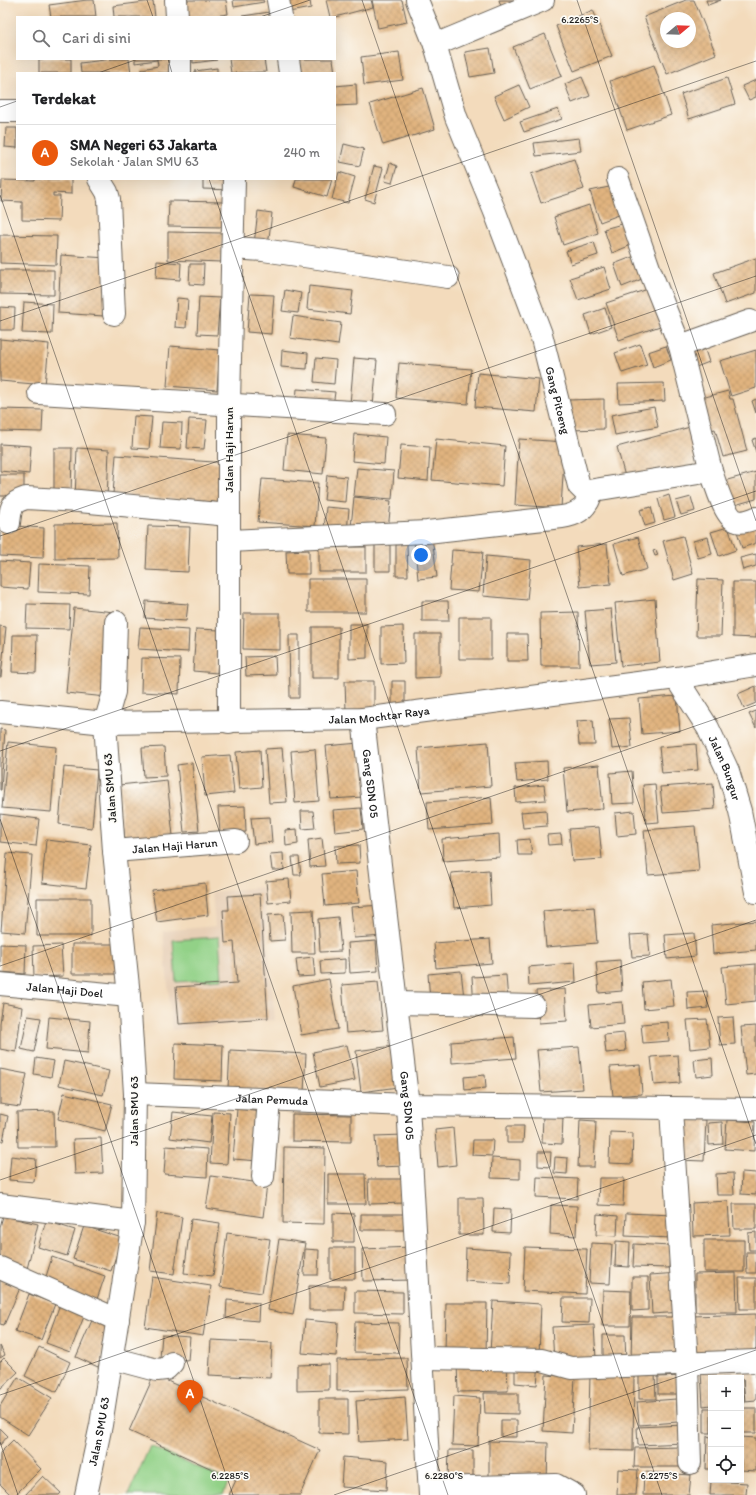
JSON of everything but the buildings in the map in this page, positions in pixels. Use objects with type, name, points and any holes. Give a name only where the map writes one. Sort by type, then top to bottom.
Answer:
[{"type":"street","points":[[176,0],[177,16]]},
{"type":"street","points":[[278,0],[281,16]]},
{"type":"street","points":[[416,0],[434,45],[543,0]]},
{"type":"street","name":"Gang Pitoeng","points":[[434,45],[456,117],[495,212],[541,334],[579,486],[584,491],[592,491]]},
{"type":"street","points":[[180,60],[180,72]]},
{"type":"street","points":[[288,60],[290,72]]},
{"type":"street","points":[[0,111],[16,111]]},
{"type":"street","points":[[100,180],[107,192],[109,199],[114,314]]},
{"type":"street","name":"Jalan Haji Harun","points":[[229,722],[229,404],[234,180]]},
{"type":"street","points":[[618,180],[650,271],[680,346],[711,471],[726,509],[731,518],[736,521],[741,522],[756,518]]},
{"type":"street","points":[[233,248],[264,250],[448,277]]},
{"type":"street","points":[[680,346],[750,321]]},
{"type":"street","points":[[39,393],[385,414]]},
{"type":"street","points":[[229,541],[427,532],[570,516],[580,511],[590,499],[592,491],[711,471]]},
{"type":"street","points":[[9,523],[11,507],[17,501],[26,498],[80,501],[229,515]]},
{"type":"street","points":[[105,723],[114,692],[116,622]]},
{"type":"street","name":"Jalan Mochtar Raya","points":[[0,712],[105,723],[229,722],[363,718],[676,678],[756,665]]},
{"type":"street","name":"Jalan Bungur","points":[[676,678],[708,728],[748,813],[756,892]]},
{"type":"street","name":"Gang SDN 05","points":[[363,718],[408,1105],[430,1491]]},
{"type":"street","name":"Jalan SMU 63","points":[[86,1495],[101,1425],[133,1222],[135,1094],[129,996],[114,851],[105,723]]},
{"type":"street","name":"Jalan Haji Harun","points":[[114,851],[236,841]]},
{"type":"street","name":"Jalan Haji Doel","points":[[0,984],[129,996]]},
{"type":"street","points":[[396,1003],[534,1006]]},
{"type":"street","name":"Jalan Pemuda","points":[[135,1094],[408,1105],[756,1109]]},
{"type":"street","points":[[263,1177],[269,1099]]},
{"type":"street","points":[[671,1109],[687,1364],[690,1462]]},
{"type":"street","points":[[0,1205],[133,1222]]},
{"type":"street","points":[[0,1268],[118,1320]]},
{"type":"street","points":[[112,1358],[157,1370],[166,1369],[172,1363]]},
{"type":"street","points":[[423,1358],[542,1360],[571,1368],[756,1361]]},
{"type":"street","points":[[430,1491],[556,1485],[574,1495]]},
{"type":"shaded area","points":[[263,887],[275,1020],[172,1030],[163,931],[215,926],[212,892]]},
{"type":"green space","points":[[219,937],[222,979],[176,982],[173,940]]},
{"type":"green space","points":[[150,1446],[229,1481],[223,1495],[128,1495]]},
{"type":"place","name":"SMA Negeri 63 Jakarta","points":[[190,1413]]}]
